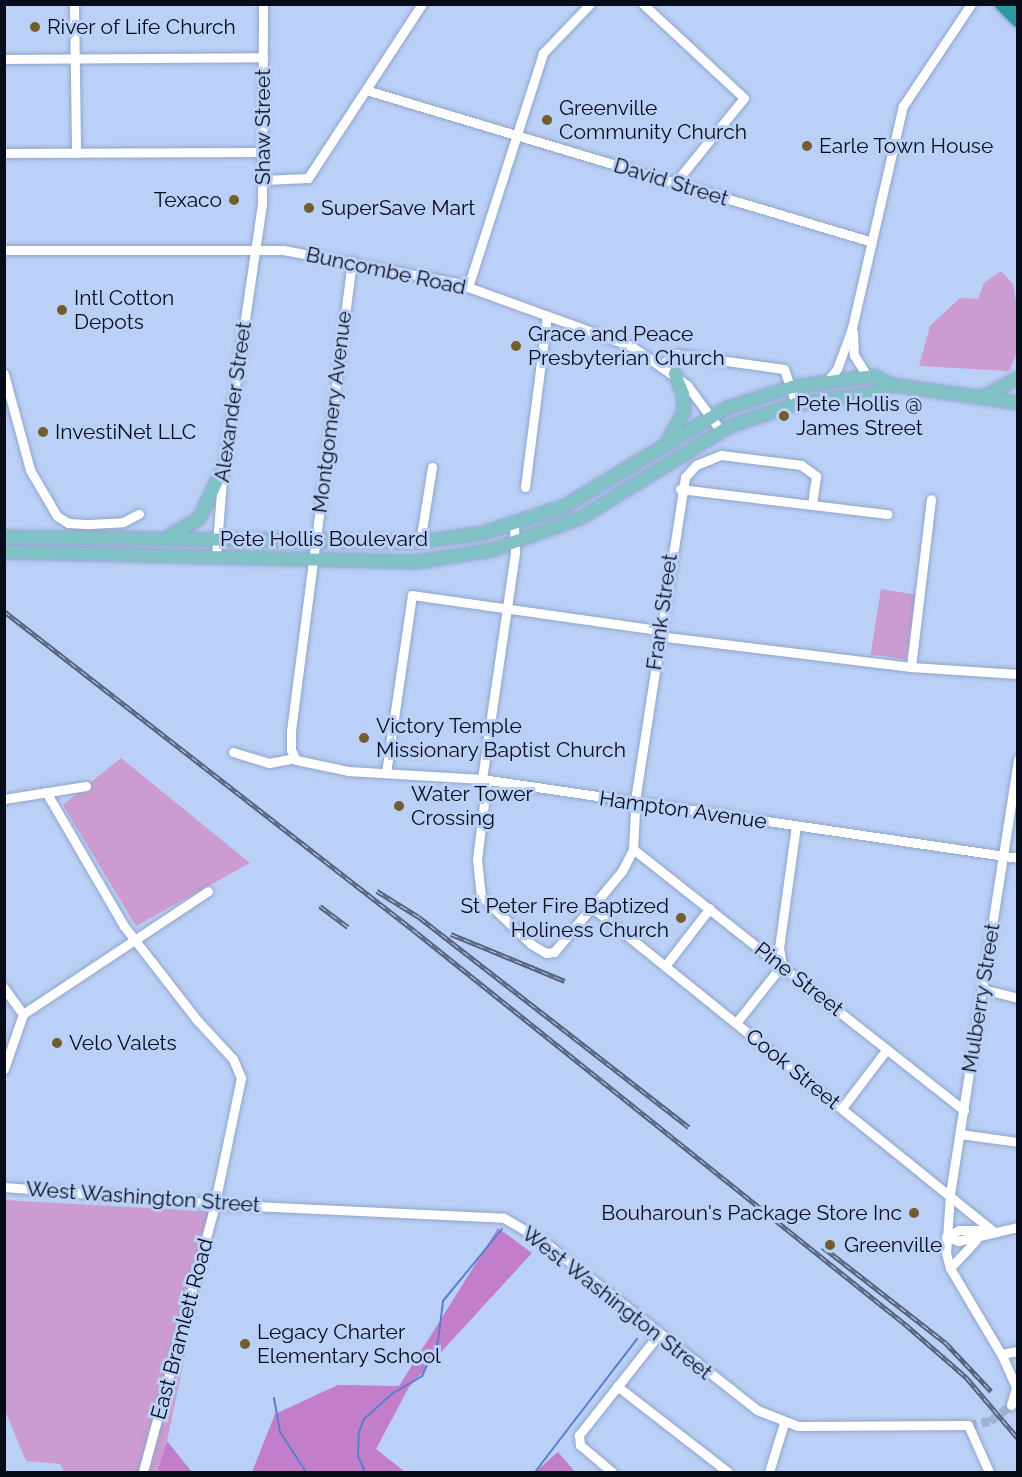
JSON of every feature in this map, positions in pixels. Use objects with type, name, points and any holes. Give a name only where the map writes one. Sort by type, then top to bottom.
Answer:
[{"type":"highway","points":[[1002,4],[1017,20]]},
{"type":"main road","points":[[667,443],[684,412],[683,394],[675,374]]},
{"type":"main road","name":"Pete Hollis Boulevard","points":[[5,537],[217,539],[315,543],[420,542],[514,525],[586,495],[712,416],[792,387],[828,380],[868,377],[892,385],[1017,403]]},
{"type":"main road","points":[[983,397],[1017,378]]},
{"type":"main road","name":"Pete Hollis Boulevard","points":[[10,552],[417,562],[515,543],[582,518],[721,431],[796,404],[871,394],[892,385]]},
{"type":"main road","points":[[163,538],[195,523],[223,468]]},
{"type":"street","points":[[74,4],[76,153]]},
{"type":"street","name":"Shaw Street","points":[[256,249],[264,180],[263,4]]},
{"type":"street","points":[[264,180],[308,178],[422,4]]},
{"type":"street","points":[[468,287],[543,53],[590,4]]},
{"type":"street","points":[[643,4],[744,98],[675,183]]},
{"type":"street","points":[[828,380],[837,369],[852,328],[903,106],[971,4]]},
{"type":"street","points":[[4,59],[263,57]]},
{"type":"street","name":"David Street","points":[[366,90],[872,242]]},
{"type":"street","points":[[4,153],[264,152]]},
{"type":"street","name":"Buncombe Road","points":[[4,250],[256,249],[352,261],[468,287],[631,346],[675,374],[712,416],[721,431]]},
{"type":"street","name":"Alexander Street","points":[[216,556],[223,468],[256,249]]},
{"type":"street","name":"Montgomery Avenue","points":[[294,758],[291,731],[352,261]]},
{"type":"street","points":[[525,487],[547,316]]},
{"type":"street","points":[[852,328],[854,355],[868,377]]},
{"type":"street","points":[[661,365],[676,354],[784,369],[796,404]]},
{"type":"street","points":[[4,374],[30,471],[57,516],[68,523],[90,524],[123,522],[139,514]]},
{"type":"street","name":"Frank Street","points":[[633,849],[635,803],[680,489],[696,465],[713,457],[790,463],[808,467],[816,476],[812,505]]},
{"type":"street","points":[[420,542],[432,466]]},
{"type":"street","points":[[680,489],[888,514]]},
{"type":"street","points":[[911,667],[931,499]]},
{"type":"street","points":[[514,525],[515,543],[485,780],[476,878],[488,907],[546,953],[564,945],[593,908],[633,849]]},
{"type":"street","points":[[387,773],[412,595],[659,633],[911,667],[1017,674]]},
{"type":"street","points":[[233,752],[269,763],[294,758]]},
{"type":"street","name":"Hampton Avenue","points":[[294,758],[304,764],[348,771],[485,780],[1017,858]]},
{"type":"street","name":"Mulberry Street","points":[[946,1238],[950,1194],[1017,759]]},
{"type":"street","points":[[4,799],[86,786]]},
{"type":"street","name":"East Bramlett Road","points":[[46,792],[133,938],[240,1072],[241,1088],[215,1203],[143,1473]]},
{"type":"street","points":[[736,1023],[782,965],[779,948],[796,826]]},
{"type":"street","name":"Pine Street","points":[[633,849],[964,1110]]},
{"type":"street","points":[[4,1069],[23,1014],[133,938],[208,891]]},
{"type":"street","name":"Cook Street","points":[[593,908],[993,1231]]},
{"type":"street","points":[[665,966],[710,908]]},
{"type":"street","points":[[4,988],[23,1014]]},
{"type":"street","points":[[982,989],[1017,998]]},
{"type":"street","points":[[842,1108],[887,1049]]},
{"type":"street","points":[[960,1134],[1017,1142]]},
{"type":"street","name":"West Washington Street","points":[[4,1187],[215,1203],[504,1218],[542,1240],[739,1398],[784,1423],[814,1426],[968,1425],[989,1473]]},
{"type":"street","points":[[946,1238],[959,1230],[980,1227],[993,1231]]},
{"type":"street","points":[[950,1268],[968,1244],[993,1231],[1017,1227]]},
{"type":"street","points":[[946,1238],[958,1240],[981,1237]]},
{"type":"street","points":[[946,1238],[950,1268],[1001,1354],[1017,1387],[1014,1404]]},
{"type":"street","points":[[612,1473],[580,1445],[579,1435],[659,1334]]},
{"type":"street","points":[[1001,1354],[1017,1351]]},
{"type":"street","points":[[616,1386],[728,1473]]},
{"type":"street","points":[[769,1473],[784,1423]]},
{"type":"shaded area","points":[[1001,271],[1013,284],[1017,308],[1017,353],[1009,371],[919,366],[930,326],[960,298],[978,299],[984,283]]},
{"type":"shaded area","points":[[881,589],[917,595],[906,660],[871,654]]},
{"type":"shaded area","points":[[121,758],[250,863],[136,926],[63,805]]},
{"type":"shaded area","points":[[4,1200],[215,1212],[167,1441],[157,1472],[64,1472],[60,1464],[26,1461],[5,1410]]},
{"type":"shaded area","points":[[498,1228],[532,1253],[409,1387],[376,1449],[405,1472],[252,1472],[275,1414],[338,1385],[399,1386]]},
{"type":"shaded area","points":[[167,1441],[192,1472],[157,1472]]},
{"type":"shaded area","points":[[558,1452],[575,1472],[535,1472]]},
{"type":"waterway","points":[[365,1472],[358,1456],[359,1432],[364,1419],[393,1393],[422,1376],[438,1342],[443,1301],[502,1229]]},
{"type":"waterway","points":[[535,1472],[637,1339]]},
{"type":"waterway","points":[[274,1398],[280,1432],[306,1472]]},
{"type":"tunnel","points":[[968,1425],[990,1421],[1011,1405]]},
{"type":"railway","points":[[4,611],[416,932],[905,1324],[966,1377],[1018,1438]]},
{"type":"railway","points":[[377,891],[419,917],[689,1127]]},
{"type":"railway","points":[[320,906],[348,927]]},
{"type":"railway","points":[[451,934],[565,981]]},
{"type":"railway","points":[[823,1247],[946,1343],[991,1391]]},
{"type":"place","name":"River of Life Church","points":[[35,27]]},
{"type":"place","name":"Greenville Community Church","points":[[547,120]]},
{"type":"place","name":"Earle Town House","points":[[807,146]]},
{"type":"place","name":"Texaco","points":[[234,200]]},
{"type":"place","name":"SuperSave Mart","points":[[309,208]]},
{"type":"place","name":"Intl Cotton Depots","points":[[62,310]]},
{"type":"place","name":"Grace and Peace Presbyterian Church","points":[[516,346]]},
{"type":"place","name":"Pete Hollis @ James Street","points":[[784,416]]},
{"type":"place","name":"InvestiNet LLC","points":[[43,432]]},
{"type":"place","name":"Victory Temple Missionary Baptist Church","points":[[364,738]]},
{"type":"place","name":"Water Tower Crossing","points":[[399,806]]},
{"type":"place","name":"St Peter Fire Baptized Holiness Church","points":[[681,918]]},
{"type":"place","name":"Velo Valets","points":[[57,1043]]},
{"type":"place","name":"Bouharoun's Package Store Inc","points":[[914,1213]]},
{"type":"place","name":"Greenville","points":[[830,1245]]},
{"type":"place","name":"Legacy Charter Elementary School","points":[[245,1344]]}]
